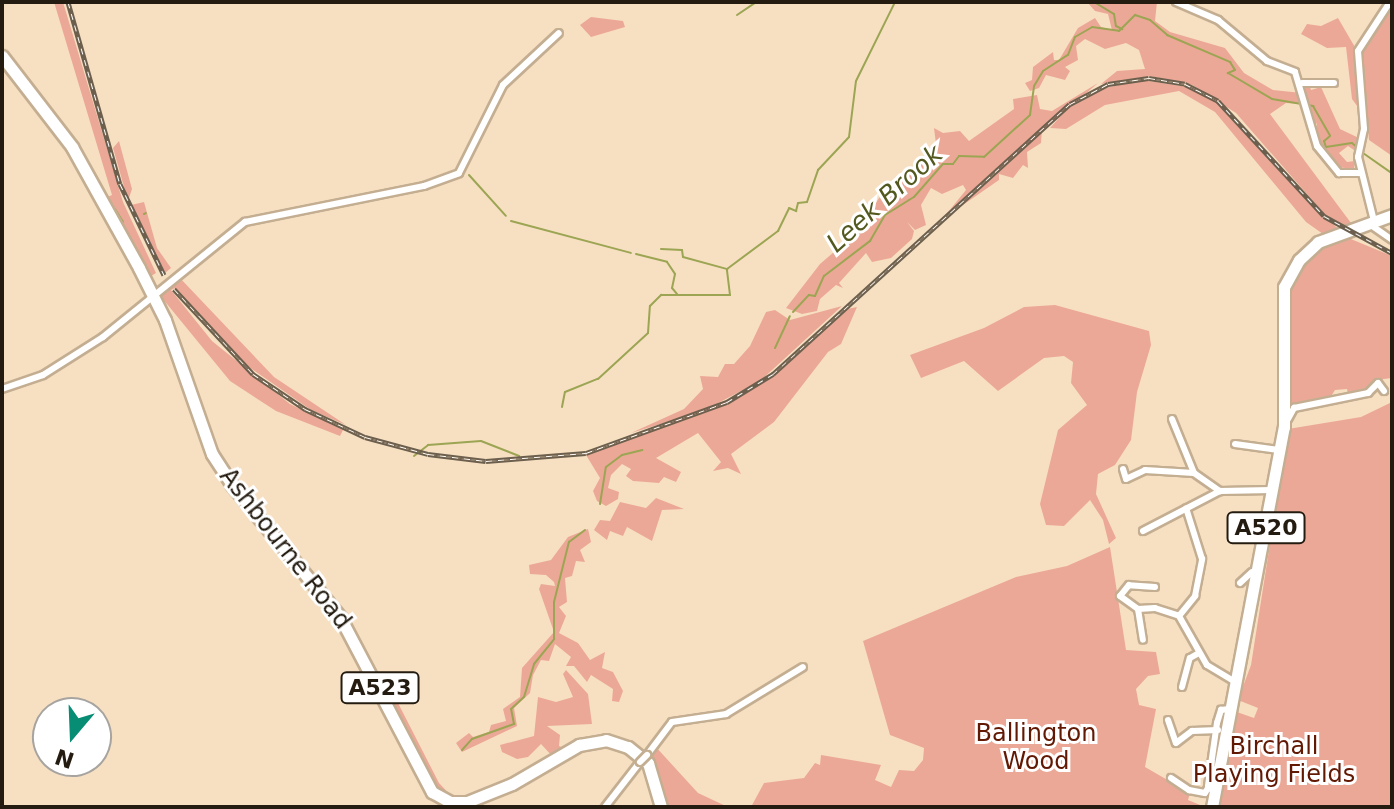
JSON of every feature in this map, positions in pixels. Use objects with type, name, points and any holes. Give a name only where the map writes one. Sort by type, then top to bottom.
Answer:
[{"type":"highway","name":"Ashbourne Road","points":[[2,56],[72,147],[152,295],[212,454],[232,485],[340,617],[432,792],[450,802],[467,802],[512,784],[579,745],[606,740],[644,758],[661,807]]},
{"type":"highway","name":"A520","points":[[1212,807],[1211,790],[1219,730],[1238,683],[1284,427],[1281,296],[1292,268],[1306,252],[1326,238],[1392,215]]},
{"type":"street","points":[[1176,2],[1218,20],[1267,61],[1295,72],[1302,83],[1314,142],[1336,171],[1361,173]]},
{"type":"street","points":[[1390,2],[1358,51],[1361,173],[1371,222],[1392,240]]},
{"type":"street","points":[[2,389],[31,381],[76,355],[249,220],[424,186],[459,173],[503,85],[559,33]]},
{"type":"street","points":[[1302,83],[1334,83]]},
{"type":"street","points":[[1284,427],[1294,408],[1368,393],[1378,383],[1384,391]]},
{"type":"street","points":[[1172,419],[1194,473]]},
{"type":"street","points":[[1235,444],[1279,450]]},
{"type":"street","points":[[1123,469],[1126,479],[1145,470],[1194,473],[1220,491]]},
{"type":"street","points":[[1143,531],[1220,491],[1272,490]]},
{"type":"street","points":[[1179,616],[1195,596],[1202,559],[1186,508]]},
{"type":"street","points":[[1240,583],[1250,576],[1260,530],[1266,526]]},
{"type":"street","points":[[1155,587],[1129,585],[1122,589],[1123,601],[1138,609],[1155,608],[1179,616],[1199,653],[1218,676],[1238,683]]},
{"type":"street","points":[[1138,609],[1143,640]]},
{"type":"street","points":[[1182,687],[1190,658],[1199,653]]},
{"type":"street","points":[[605,807],[672,722],[726,714],[803,667]]},
{"type":"street","points":[[1168,720],[1170,737],[1178,743],[1192,731],[1219,730]]},
{"type":"street","points":[[638,764],[655,786]]},
{"type":"street","points":[[1171,778],[1189,790],[1205,793],[1211,790]]},
{"type":"green space","points":[[54,2],[63,2],[123,202],[156,273],[148,278],[105,198],[112,195]]},
{"type":"green space","points":[[1087,2],[1157,2],[1155,21],[1170,32],[1225,48],[1244,73],[1273,90],[1302,93],[1303,104],[1286,103],[1270,114],[1351,223],[1342,227],[1327,217],[1236,113],[1192,85],[1150,76],[1101,84],[1117,71],[1145,69],[1139,50],[1126,43],[1105,49],[1085,39],[1076,46],[1078,60],[1065,67],[1070,71],[1065,80],[1046,75],[1039,88],[1030,91],[1025,83],[1032,80],[1033,67],[1053,52],[1054,60],[1059,60],[1078,28],[1095,18],[1101,27],[1112,30],[1108,14],[1095,11]]},
{"type":"green space","points":[[1392,3],[1392,156],[1369,140],[1361,51]]},
{"type":"green space","points":[[591,17],[623,21],[625,27],[591,37],[580,25]]},
{"type":"green space","points":[[1338,18],[1356,49],[1360,110],[1352,99],[1346,47],[1327,48],[1301,34],[1307,24],[1321,26]]},
{"type":"green space","points":[[1142,80],[1188,87],[1215,101],[1338,229],[1323,234],[1306,222],[1215,112],[1179,91],[1105,105],[1066,129],[1050,128],[1067,109],[1105,88]]},
{"type":"green space","points":[[1098,83],[944,217],[966,190],[963,185],[942,194],[931,188],[921,205],[926,225],[915,230],[907,222],[914,231],[912,239],[891,258],[872,262],[866,253],[839,283],[843,288],[836,285],[820,299],[817,311],[802,314],[786,308],[820,264],[856,233],[883,192],[937,152],[934,128],[943,133],[960,131],[969,141],[1014,109],[1013,99],[1037,95],[1040,109],[1052,111]]},
{"type":"green space","points":[[1309,84],[1311,90],[1321,87],[1340,129],[1361,139],[1357,152],[1348,146],[1339,153],[1347,162],[1355,161],[1354,169],[1336,167],[1316,139],[1317,124],[1311,118],[1305,89]]},
{"type":"green space","points":[[1042,130],[1041,143],[1027,152],[1028,168],[1023,165],[1013,178],[999,174],[999,180],[960,207]]},
{"type":"green space","points":[[119,141],[132,189],[128,201],[113,148]]},
{"type":"green space","points":[[144,202],[157,248],[171,268],[165,273],[133,212],[131,205]]},
{"type":"green space","points":[[1346,237],[1392,256],[1392,378],[1376,380],[1368,390],[1348,395],[1347,389],[1335,390],[1330,398],[1289,408],[1287,293],[1306,258]]},
{"type":"green space","points":[[179,277],[274,377],[346,425],[311,410],[243,363],[175,288],[171,290],[212,341],[290,404],[343,430],[340,436],[276,411],[230,381],[158,293]]},
{"type":"green space","points":[[1055,305],[1149,331],[1151,345],[1137,392],[1131,440],[1115,465],[1098,474],[1096,494],[1116,538],[1109,544],[1103,520],[1090,500],[1064,526],[1046,525],[1040,504],[1058,430],[1087,405],[1071,383],[1073,362],[1064,356],[1044,358],[998,391],[964,361],[921,378],[910,355],[984,328],[1024,307]]},
{"type":"green space","points":[[842,306],[760,381],[703,411],[631,433],[684,409],[703,389],[700,376],[718,377],[725,364],[734,364],[750,346],[766,312],[775,310],[790,320]]},
{"type":"green space","points":[[857,307],[841,344],[828,352],[774,422],[731,454],[741,474],[728,468],[713,471],[721,462],[698,433],[656,458],[681,472],[676,482],[664,477],[659,483],[633,481],[626,476],[631,469],[622,464],[611,475],[608,488],[619,492],[618,499],[606,506],[597,501],[593,491],[600,478],[586,455],[738,397],[774,374],[847,309]]},
{"type":"green space","name":"Birchall Playing Fields","points":[[1392,402],[1392,807],[1218,807],[1234,711],[1254,718],[1258,708],[1238,700],[1251,665],[1288,429],[1361,417]]},
{"type":"green space","points":[[656,498],[684,509],[662,510],[652,541],[627,527],[623,536],[610,531],[607,540],[594,530],[600,520],[610,521],[620,502],[646,508]]},
{"type":"green space","points":[[588,529],[591,542],[580,550],[585,562],[576,561],[572,576],[565,578],[567,602],[559,607],[566,616],[559,633],[578,643],[590,660],[605,652],[602,668],[613,672],[623,691],[619,702],[612,701],[613,689],[591,675],[587,682],[574,666],[566,666],[571,657],[555,644],[549,661],[541,660],[533,675],[530,693],[514,708],[517,726],[462,752],[456,743],[469,733],[473,737],[489,732],[491,725],[506,721],[503,709],[520,697],[522,668],[554,632],[539,589],[541,584],[555,586],[554,582],[546,575],[530,574],[529,565],[551,560],[568,537]]},
{"type":"green space","name":"Ballington Wood","points":[[1110,547],[1126,650],[1156,652],[1160,674],[1148,676],[1136,689],[1139,705],[1156,709],[1145,767],[1190,793],[1188,800],[1205,807],[751,807],[764,783],[804,778],[815,763],[820,765],[821,755],[881,765],[875,780],[891,787],[899,770],[914,771],[923,760],[924,748],[890,735],[863,641],[1016,577],[1067,566]]},
{"type":"green space","points":[[566,670],[588,694],[592,724],[547,726],[560,735],[559,746],[566,749],[553,757],[541,744],[528,757],[517,759],[502,752],[500,745],[534,736],[538,697],[556,702],[573,697],[563,674]]},
{"type":"green space","points":[[390,703],[398,703],[439,783],[456,801],[440,796]]},
{"type":"green space","points":[[655,746],[698,793],[728,807],[663,807],[647,757]]},
{"type":"waterway","points":[[737,15],[756,2]]},
{"type":"waterway","points":[[562,407],[565,392],[598,379],[648,333],[650,306],[661,295],[730,295],[727,269],[778,231],[789,208],[796,211],[798,203],[807,202],[818,170],[849,137],[856,81],[895,2]]},
{"type":"waterway","points":[[1094,2],[1114,14],[1116,26],[1122,29]]},
{"type":"waterway","name":"Leek Brook","points":[[793,312],[809,295],[815,296],[824,276],[870,241],[885,215],[914,197],[943,164],[953,164],[959,156],[984,157],[1030,115],[1034,86],[1043,71],[1068,55],[1075,37],[1092,27],[1119,31],[1135,15],[1150,20],[1167,35],[1230,62],[1235,70],[1228,73],[1272,99],[1313,106],[1330,136],[1324,141],[1326,147],[1352,143],[1358,148]]},
{"type":"waterway","name":"Leek Brook","points":[[1363,153],[1392,173]]},
{"type":"waterway","points":[[469,175],[506,216]]},
{"type":"waterway","points":[[115,209],[123,222]]},
{"type":"waterway","points":[[511,221],[631,253]]},
{"type":"waterway","points":[[122,224],[129,237]]},
{"type":"waterway","points":[[661,249],[682,250],[683,257],[727,269]]},
{"type":"waterway","points":[[636,254],[667,262],[675,274],[672,288],[677,294]]},
{"type":"waterway","name":"Leek Brook","points":[[775,348],[790,316]]},
{"type":"waterway","points":[[414,456],[428,445],[481,441],[519,456]]},
{"type":"waterway","name":"Leek Brook","points":[[600,504],[606,467],[622,455],[642,450]]},
{"type":"waterway","name":"Leek Brook","points":[[462,750],[472,739],[514,724],[511,709],[524,697],[534,664],[554,639],[554,602],[569,542],[585,530]]},
{"type":"railway","points":[[68,2],[120,184],[164,275]]},
{"type":"railway","points":[[174,289],[253,374],[305,409],[365,437],[428,454],[486,461],[586,453],[727,402],[773,374],[1070,104],[1108,84],[1149,78],[1185,84],[1218,101],[1324,216],[1392,253]]}]
